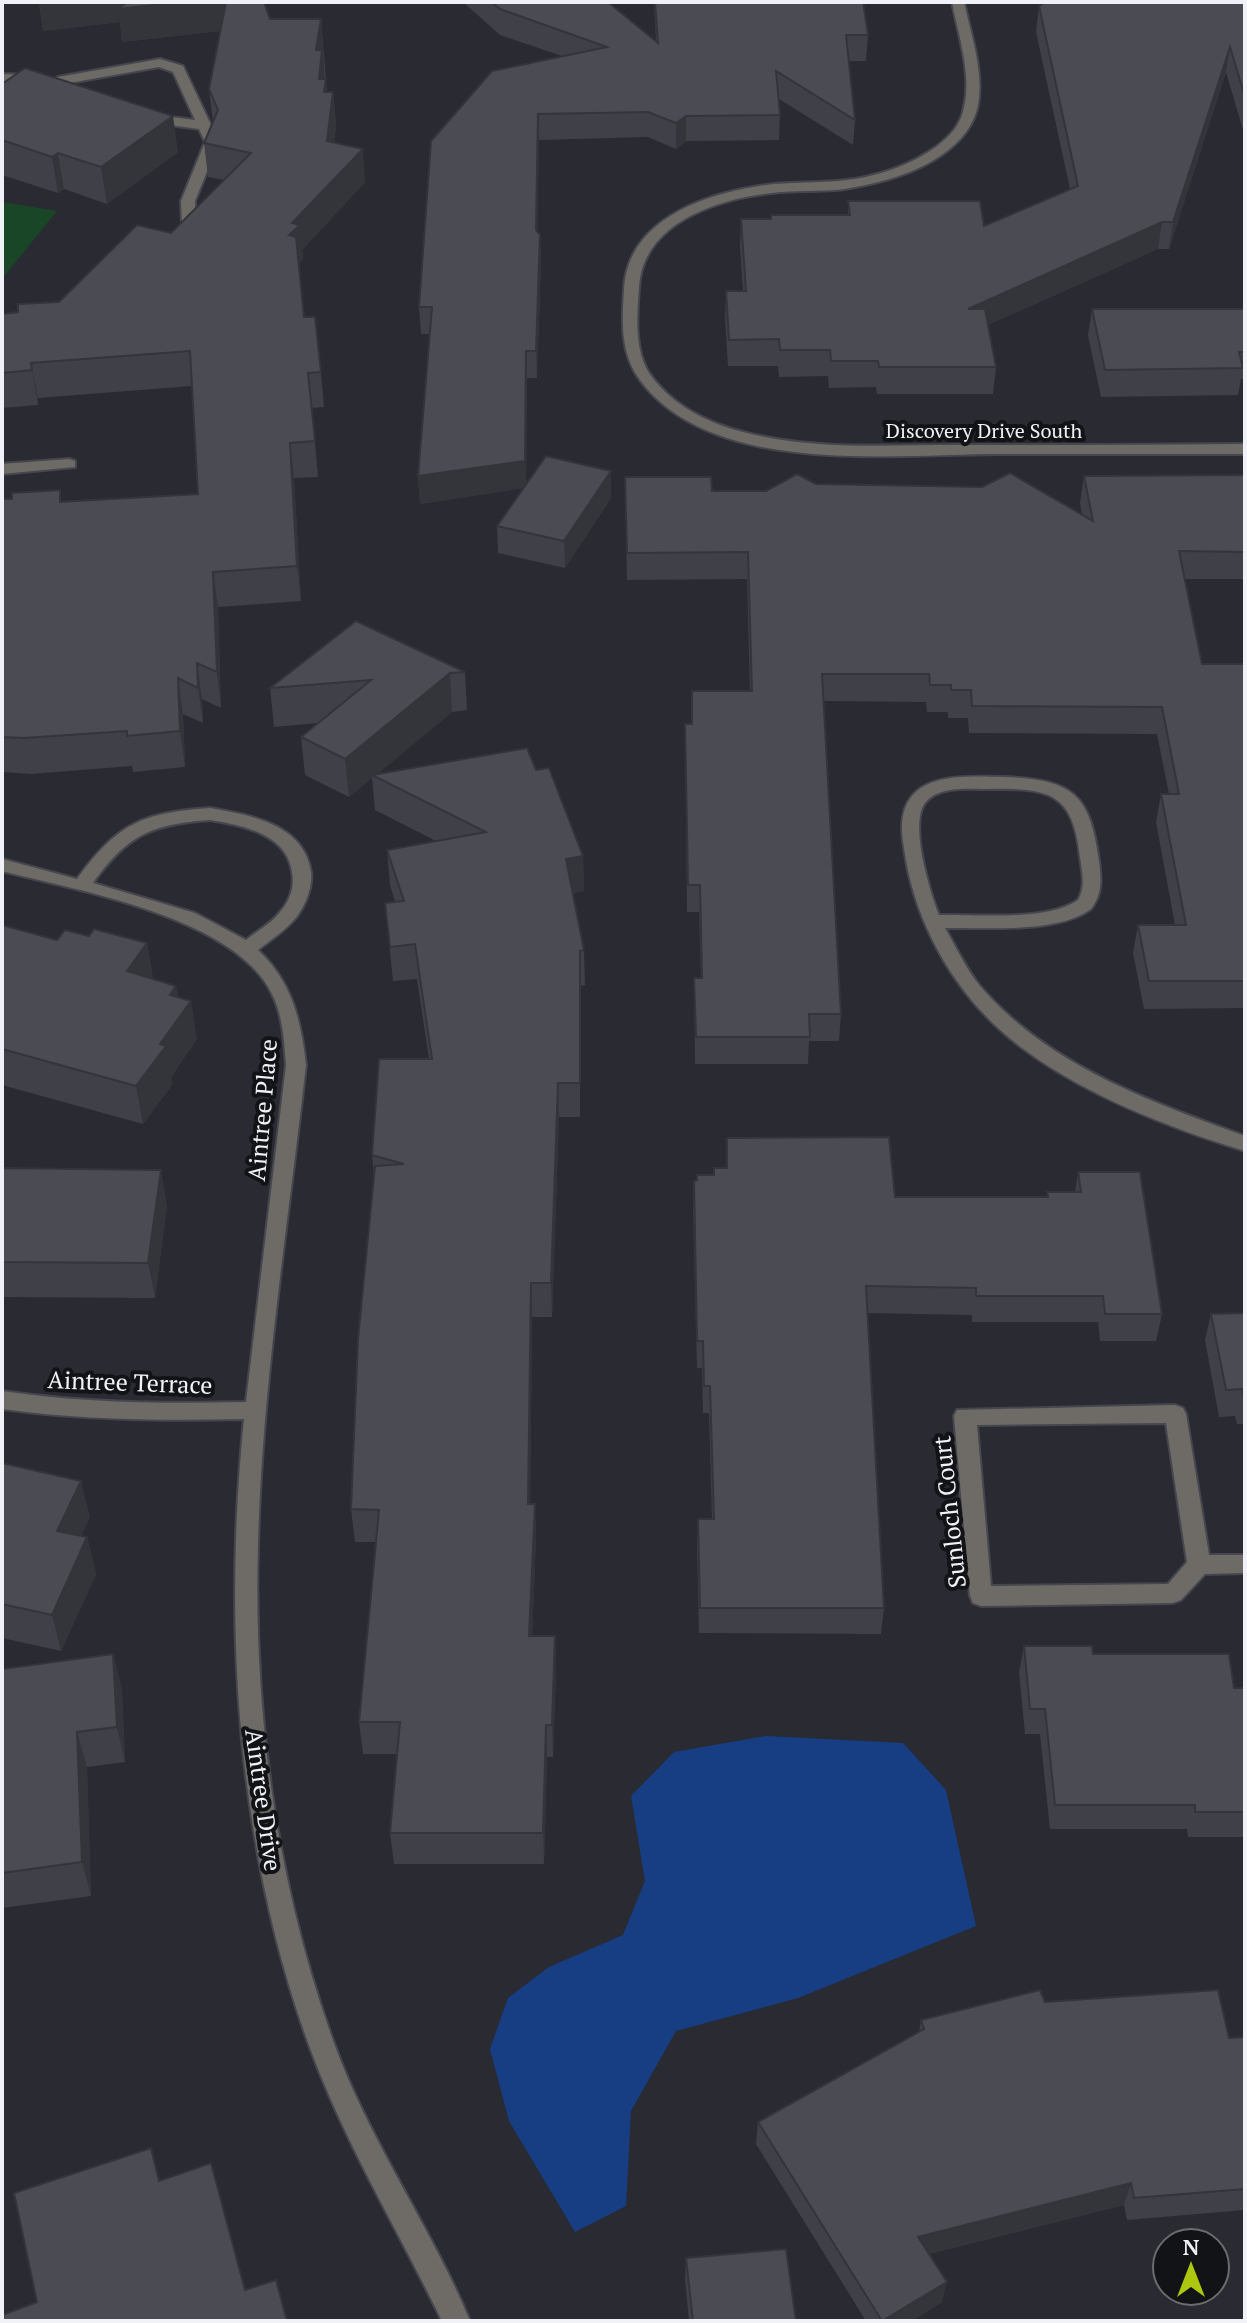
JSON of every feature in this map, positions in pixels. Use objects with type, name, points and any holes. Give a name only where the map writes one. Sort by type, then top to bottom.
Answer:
[{"type":"street","name":"Discovery Drive South","points":[[958,2],[971,74],[972,107],[960,133],[943,149],[892,174],[842,185],[769,189],[711,203],[689,212],[660,231],[640,254],[631,285],[632,347],[637,365],[648,383],[687,415],[725,432],[761,442],[818,450],[1245,449]]},
{"type":"street","points":[[2,78],[58,81],[160,63],[174,66],[206,126],[212,147],[189,190],[186,208],[189,224]]},
{"type":"street","points":[[58,81],[78,91]]},
{"type":"street","points":[[132,114],[159,121],[206,126]]},
{"type":"street","points":[[2,469],[69,464]]},
{"type":"street","points":[[932,922],[1057,917],[1082,907],[1091,893],[1093,880],[1083,818],[1069,797],[1034,785],[952,784],[935,789],[919,799],[914,809],[916,874],[932,922],[971,988],[999,1020],[1035,1050],[1123,1099],[1245,1144]]},
{"type":"street","points":[[81,886],[111,847],[143,826],[183,814],[224,814],[250,820],[282,835],[296,850],[304,869],[304,885],[298,904],[289,917],[279,928],[246,950]]},
{"type":"street","name":"Aintree Place","points":[[2,865],[177,911],[216,927],[246,950],[274,978],[290,1012],[296,1038],[296,1065],[275,1242]]},
{"type":"street","name":"Aintree Drive","points":[[275,1242],[256,1410],[246,1577],[259,1773],[279,1898],[302,1988],[323,2049],[362,2139],[408,2222],[456,2321]]},
{"type":"street","name":"Aintree Terrace","points":[[2,1400],[64,1409],[150,1413],[256,1410]]},
{"type":"street","name":"Sunloch Court","points":[[1175,1414],[1199,1565],[1173,1593],[981,1596],[965,1416],[1175,1414]]},
{"type":"street","points":[[1199,1565],[1245,1564]]},
{"type":"green space","points":[[2,202],[57,211],[2,279]]},
{"type":"water","points":[[766,1736],[903,1743],[946,1790],[976,1926],[798,1998],[676,2031],[631,2111],[626,2206],[575,2232],[509,2121],[490,2049],[508,1998],[549,1967],[623,1935],[645,1881],[631,1796],[674,1752]]},
{"type":"building","points":[[128,2],[179,2],[118,9]]},
{"type":"building","points":[[226,2],[264,2],[270,19],[321,19],[316,50],[322,50],[319,79],[326,79],[324,92],[333,92],[327,141],[363,149],[292,223],[300,225],[289,235],[296,237],[304,317],[315,317],[321,372],[308,373],[315,441],[290,443],[297,566],[213,572],[217,672],[197,663],[198,688],[178,678],[180,731],[127,736],[127,731],[2,737],[2,499],[12,499],[12,493],[60,490],[60,502],[198,494],[190,351],[31,363],[32,370],[2,373],[2,314],[18,312],[18,304],[59,302],[137,225],[171,233],[251,153],[204,143],[218,110],[209,89]]},
{"type":"building","points":[[491,2],[608,2],[658,43],[655,2],[863,2],[868,35],[846,35],[855,120],[776,71],[780,115],[686,116],[676,123],[648,112],[538,114],[536,230],[540,235],[536,351],[526,351],[525,461],[418,476],[432,307],[419,307],[431,141],[492,71],[607,47],[500,9]]},
{"type":"building","points":[[1045,2],[1245,2],[1245,97],[1230,47],[1173,222],[1162,222],[968,309],[985,309],[996,367],[879,367],[878,361],[831,361],[830,350],[780,350],[779,339],[729,340],[726,291],[746,291],[741,219],[771,219],[771,215],[850,215],[848,201],[980,201],[984,226],[1078,186],[1039,6]]},
{"type":"building","points":[[25,68],[173,116],[101,167],[58,153],[52,157],[2,140],[2,84]]},
{"type":"building","points":[[1092,309],[1245,309],[1245,352],[1239,352],[1243,368],[1105,370]]},
{"type":"building","points":[[546,456],[611,471],[564,541],[497,526]]},
{"type":"building","points":[[1010,473],[1093,521],[1084,476],[1245,475],[1245,552],[1179,551],[1202,664],[1245,664],[1245,981],[1149,981],[1138,925],[1186,925],[1161,794],[1179,794],[1162,707],[972,706],[971,690],[951,690],[951,685],[930,685],[929,674],[822,674],[841,1014],[809,1014],[810,1037],[696,1037],[694,978],[702,978],[700,885],[688,885],[685,724],[692,724],[692,691],[752,691],[748,552],[627,553],[625,477],[711,477],[712,491],[766,491],[797,474],[816,484],[982,487]]},
{"type":"building","points":[[356,621],[465,672],[450,673],[345,759],[301,737],[371,680],[270,688]]},
{"type":"building","points":[[527,748],[536,770],[549,768],[583,856],[566,859],[584,950],[580,951],[580,1083],[558,1083],[551,1283],[531,1283],[528,1504],[535,1504],[529,1636],[555,1636],[552,1725],[546,1725],[543,1833],[390,1833],[400,1722],[359,1722],[379,1510],[351,1509],[358,1339],[375,1166],[404,1164],[372,1155],[379,1059],[432,1059],[415,944],[390,947],[385,903],[404,901],[387,850],[486,832],[372,775]]},
{"type":"building","points":[[2,925],[57,940],[65,930],[89,936],[94,929],[147,943],[127,971],[176,986],[170,995],[191,1001],[160,1044],[166,1046],[136,1086],[2,1049]]},
{"type":"building","points":[[889,1137],[895,1197],[1048,1197],[1047,1192],[1081,1192],[1078,1172],[1140,1172],[1162,1314],[1105,1314],[1103,1296],[976,1296],[976,1288],[866,1286],[884,1608],[700,1608],[698,1519],[714,1519],[710,1386],[704,1386],[703,1341],[697,1341],[694,1181],[697,1175],[714,1175],[714,1168],[727,1168],[727,1138]]},
{"type":"building","points":[[2,1168],[161,1170],[148,1263],[2,1262]]},
{"type":"building","points":[[1245,1313],[1244,1398],[1242,1389],[1226,1390],[1211,1314]]},
{"type":"building","points":[[2,1463],[81,1481],[57,1531],[87,1537],[52,1615],[2,1604]]},
{"type":"building","points":[[1024,1646],[1092,1646],[1093,1654],[1229,1654],[1234,1688],[1245,1688],[1245,1812],[1195,1812],[1195,1805],[1055,1805],[1045,1709],[1030,1709]]},
{"type":"building","points":[[113,1654],[117,1727],[77,1732],[82,1862],[2,1873],[2,1669]]},
{"type":"building","points":[[1040,1990],[1045,2002],[1218,1990],[1229,2038],[1245,2037],[1245,2189],[1134,2198],[1131,2183],[918,2237],[947,2282],[882,2321],[758,2122],[924,2029],[921,2020]]},
{"type":"building","points":[[151,2148],[159,2181],[211,2163],[245,2290],[276,2280],[287,2321],[2,2321],[2,2315],[37,2302],[14,2193]]},
{"type":"building","points":[[786,2249],[796,2321],[693,2321],[686,2258]]}]
